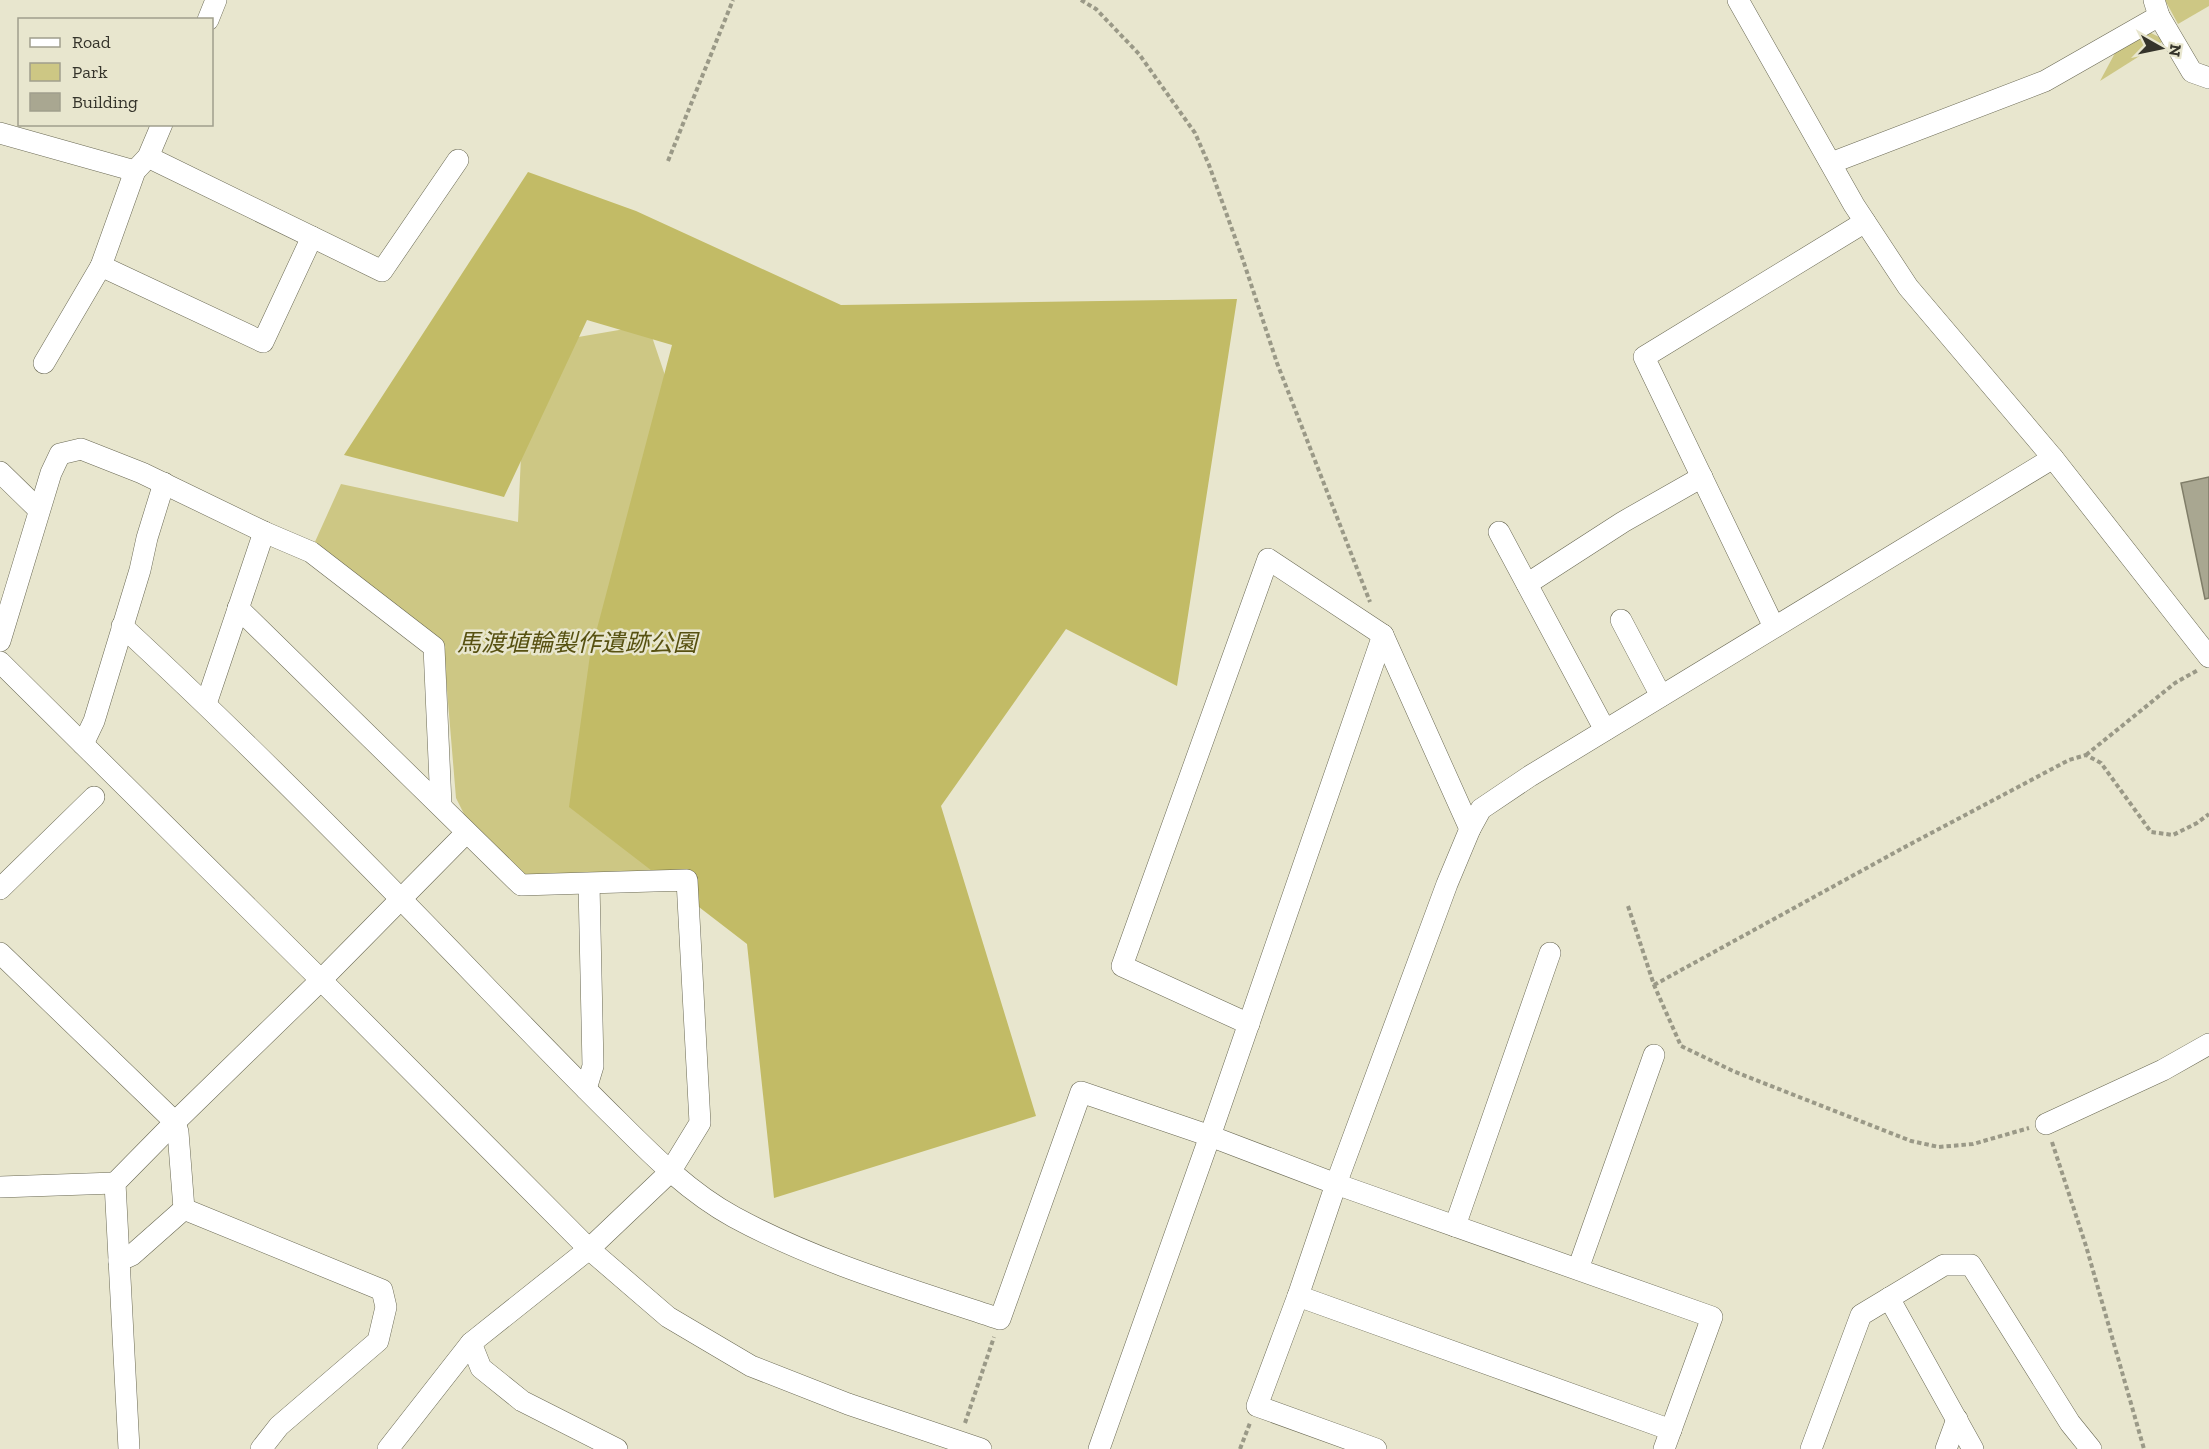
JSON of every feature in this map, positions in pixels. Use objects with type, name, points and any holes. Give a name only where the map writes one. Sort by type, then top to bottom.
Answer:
[{"type":"street","points":[[209,18],[216,0]]},
{"type":"street","points":[[1738,0],[1865,222],[1908,287],[2053,458],[2205,663]]},
{"type":"street","points":[[1831,163],[2045,81],[2157,8],[2193,72],[2209,78]]},
{"type":"street","points":[[44,363],[100,267],[141,164],[161,126]]},
{"type":"street","points":[[1,137],[141,164],[312,237],[382,271],[458,160]]},
{"type":"street","points":[[1774,627],[1644,357],[1865,222]]},
{"type":"street","points":[[100,267],[262,342],[312,237]]},
{"type":"street","points":[[0,641],[51,473],[60,454],[81,449],[164,483],[264,532],[311,552],[434,647],[441,806]]},
{"type":"street","points":[[1376,1449],[1257,1406],[1443,895],[1470,829],[1481,809],[1530,776],[2053,458]]},
{"type":"street","points":[[0,472],[39,510]]},
{"type":"street","points":[[1527,584],[1623,522],[1702,477]]},
{"type":"street","points":[[83,744],[94,721],[164,483]]},
{"type":"street","points":[[206,704],[264,532]]},
{"type":"street","points":[[1498,532],[1605,730]]},
{"type":"street","points":[[1249,1024],[1122,966],[1268,559],[1383,635],[1470,829]]},
{"type":"street","points":[[238,608],[521,885],[687,880],[700,1123],[670,1172],[589,1249],[471,1343],[388,1449]]},
{"type":"street","points":[[1621,620],[1661,696]]},
{"type":"street","points":[[122,626],[206,704],[401,898],[585,1089],[670,1172],[732,1216],[812,1254],[1000,1319],[1081,1092],[1210,1136],[1336,1184],[1712,1317],[1667,1440],[1298,1296]]},
{"type":"street","points":[[1099,1449],[1383,635]]},
{"type":"street","points":[[0,662],[589,1249],[668,1317],[751,1366],[957,1445],[981,1449]]},
{"type":"street","points":[[0,889],[94,797]]},
{"type":"street","points":[[0,1187],[115,1183],[321,980],[466,832]]},
{"type":"street","points":[[585,1089],[593,1066],[589,884]]},
{"type":"street","points":[[1455,1226],[1550,953]]},
{"type":"street","points":[[0,954],[175,1122],[178,1132],[184,1209]]},
{"type":"street","points":[[2046,1124],[2163,1070],[2209,1044]]},
{"type":"street","points":[[1578,1269],[1654,1055]]},
{"type":"street","points":[[115,1183],[129,1449]]},
{"type":"street","points":[[119,1261],[132,1255],[184,1209]]},
{"type":"street","points":[[184,1209],[382,1290],[386,1307],[378,1341],[279,1426],[261,1449]]},
{"type":"street","points":[[1811,1449],[1861,1315],[1944,1265],[1971,1265],[2070,1423],[2091,1449]]},
{"type":"street","points":[[1889,1298],[1973,1449]]},
{"type":"street","points":[[471,1343],[481,1368],[522,1401],[617,1449]]},
{"type":"street","points":[[1946,1449],[1957,1419]]},
{"type":"path","points":[[668,161],[733,0]]},
{"type":"path","points":[[1081,0],[1096,9],[1139,54],[1195,133],[1239,249],[1277,363],[1370,602]]},
{"type":"path","points":[[1654,985],[1903,848],[2069,760],[2086,755],[2175,683],[2205,663]]},
{"type":"path","points":[[2086,755],[2101,763],[2151,832],[2173,836],[2209,814]]},
{"type":"path","points":[[1628,906],[1654,985],[1681,1046],[1733,1071],[1900,1137],[1939,1148],[1973,1144],[2046,1124],[2086,1246],[2144,1449]]},
{"type":"path","points":[[957,1445],[1000,1319]]},
{"type":"path","points":[[1240,1449],[1257,1406]]},
{"type":"green space","points":[[2165,0],[2209,0],[2209,6],[2178,24]]},
{"type":"green space","points":[[2147,31],[2165,40],[2100,81],[2115,53]]},
{"type":"green space","name":"馬渡埴輪製作遺跡公園","points":[[648,325],[703,488],[711,867],[548,878],[524,874],[465,816],[456,798],[443,642],[314,544],[341,484],[518,522],[526,346]]},
{"type":"shaded area","points":[[528,172],[636,211],[841,305],[1237,299],[1177,686],[1066,629],[941,806],[1036,1116],[774,1198],[747,944],[569,807],[590,655],[672,345],[587,320],[504,497],[344,455]]},
{"type":"building","points":[[2209,477],[2209,598],[2205,599],[2181,483]]}]
